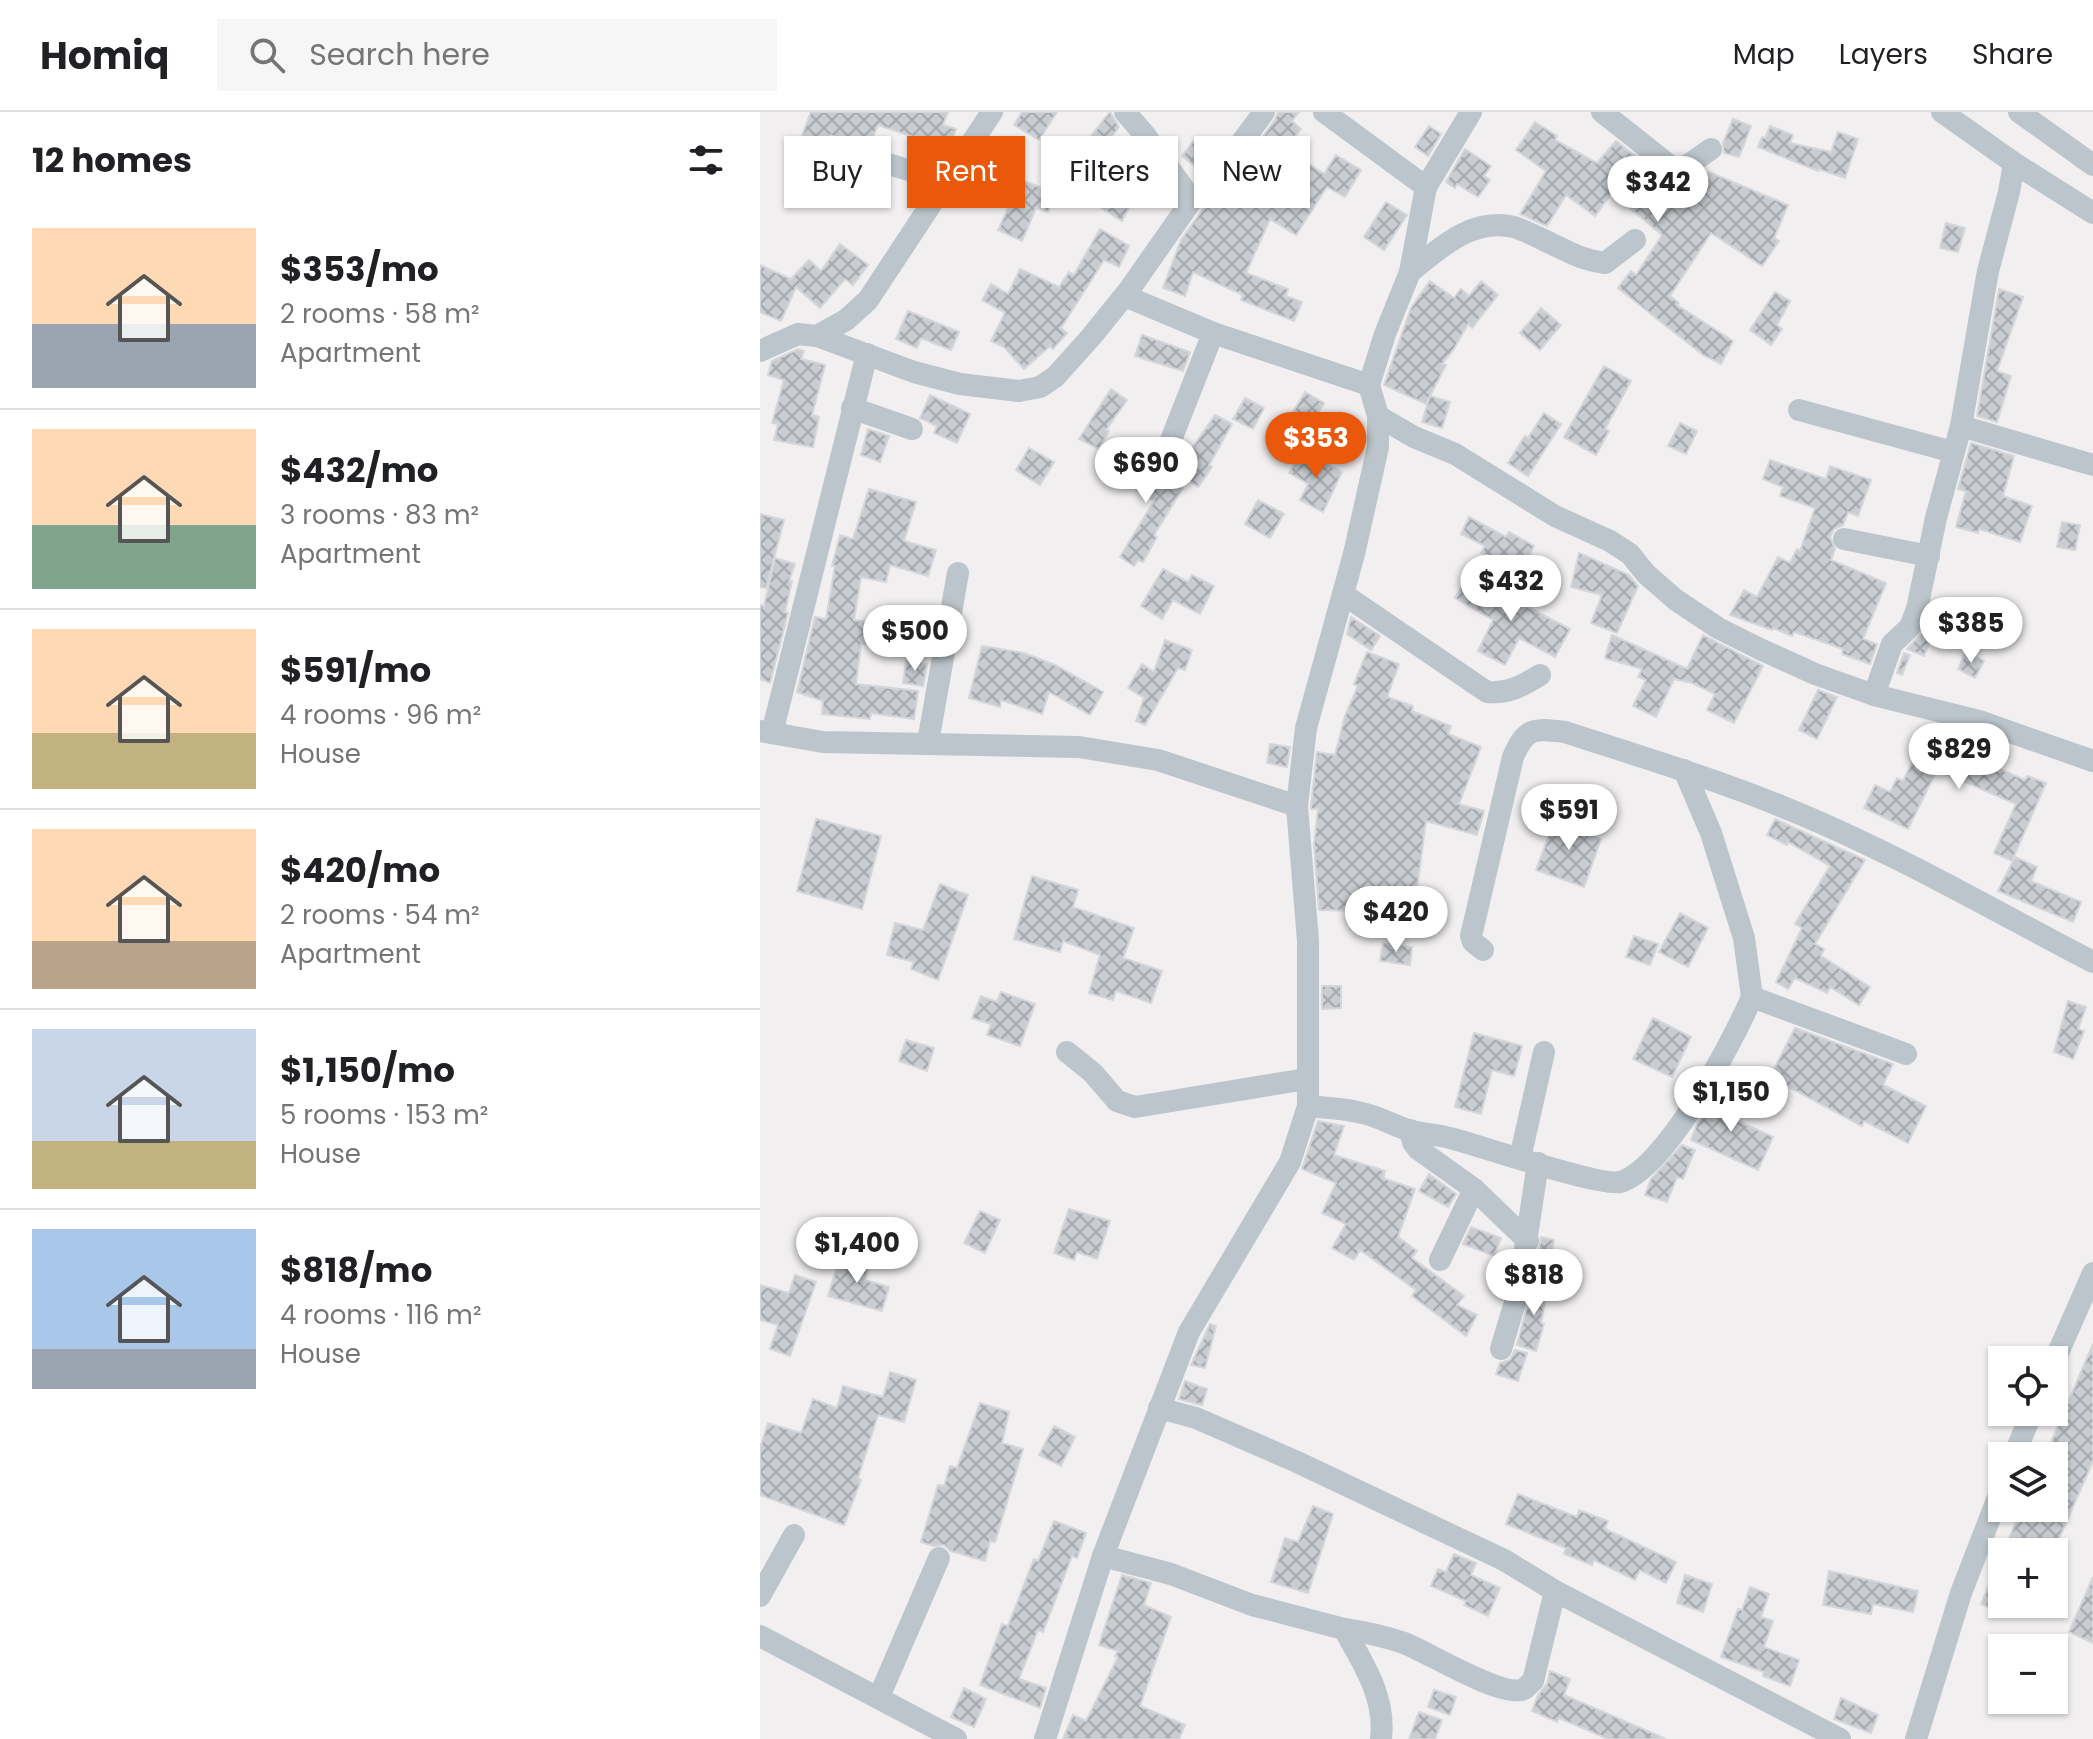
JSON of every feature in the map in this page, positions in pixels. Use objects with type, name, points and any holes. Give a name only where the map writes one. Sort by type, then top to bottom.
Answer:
[{"type":"street","points":[[976,136],[992,112]]},
{"type":"street","points":[[1125,112],[1192,200]]},
{"type":"street","points":[[760,351],[798,334],[817,336],[914,372],[960,384],[1019,391],[1040,387],[1055,377],[1125,296],[1192,200],[1218,174],[1264,112]]},
{"type":"street","points":[[1324,112],[1426,187]]},
{"type":"street","points":[[1045,1739],[1103,1556],[1189,1332],[1290,1162],[1308,1106],[1308,941],[1297,806],[1306,728],[1343,594],[1378,447],[1378,416],[1369,385],[1410,272],[1426,187],[1471,112]]},
{"type":"street","points":[[1602,112],[1674,169],[1681,170],[1711,149]]},
{"type":"street","points":[[1942,112],[2093,213]]},
{"type":"street","points":[[2019,112],[2093,165]]},
{"type":"street","points":[[1874,695],[1892,644],[1910,627],[1914,618],[1961,426],[1988,271],[2014,163]]},
{"type":"street","points":[[817,336],[846,320],[868,300],[929,208]]},
{"type":"street","points":[[1410,272],[1450,240],[1469,230],[1494,225],[1515,228],[1583,260],[1605,263],[1635,240]]},
{"type":"street","points":[[1125,296],[1213,333],[1369,385]]},
{"type":"street","points":[[1160,468],[1213,333]]},
{"type":"street","points":[[867,354],[766,732],[823,742],[1079,747],[1158,760],[1297,806]]},
{"type":"street","points":[[852,408],[912,429]]},
{"type":"street","points":[[1799,410],[1953,452]]},
{"type":"street","points":[[1378,416],[1414,437],[1455,454],[1555,516],[1610,541],[1630,554],[1658,585],[1718,628],[1815,674],[1874,695],[1979,721],[2093,761]]},
{"type":"street","points":[[1961,426],[2093,465]]},
{"type":"street","points":[[1844,539],[1929,556]]},
{"type":"street","points":[[928,742],[958,573]]},
{"type":"street","points":[[1343,594],[1487,692],[1515,690],[1540,675]]},
{"type":"street","points":[[1483,950],[1471,936],[1513,757],[1521,739],[1531,731],[1565,732],[1684,770],[1783,807],[1853,838],[2093,962]]},
{"type":"street","points":[[1308,1106],[1362,1113],[1410,1130],[1616,1183],[1631,1177],[1649,1161],[1684,1121],[1735,1036],[1752,997],[1744,938],[1711,833],[1684,770]]},
{"type":"street","points":[[1752,997],[1906,1054]]},
{"type":"street","points":[[1067,1052],[1093,1073],[1117,1101],[1135,1107],[1306,1079]]},
{"type":"street","points":[[1501,1349],[1519,1289],[1528,1241],[1529,1161],[1544,1052]]},
{"type":"street","points":[[1410,1130],[1418,1149],[1474,1189],[1528,1241]]},
{"type":"street","points":[[1440,1260],[1474,1189]]},
{"type":"street","points":[[2061,1346],[2093,1273]]},
{"type":"street","points":[[1159,1408],[1196,1418],[1295,1461],[1504,1560],[1555,1591],[1840,1739]]},
{"type":"street","points":[[1916,1739],[1961,1593],[1988,1522]]},
{"type":"street","points":[[760,1596],[794,1535]]},
{"type":"street","points":[[1103,1556],[1171,1574],[1252,1605],[1344,1629],[1369,1632],[1406,1644],[1484,1681],[1514,1691],[1525,1689],[1533,1681],[1555,1591]]},
{"type":"street","points":[[879,1697],[939,1558]]},
{"type":"street","points":[[1344,1629],[1370,1675],[1379,1702],[1381,1739]]},
{"type":"street","points":[[760,1636],[956,1739]]},
{"type":"building","points":[[811,112],[948,112],[943,125],[956,129],[954,136],[911,136],[878,125],[873,136],[802,136]]},
{"type":"building","points":[[1022,112],[1057,112],[1039,140],[1014,125]]},
{"type":"building","points":[[1110,112],[1119,127],[1112,136],[1091,136]]},
{"type":"building","points":[[1278,112],[1299,112],[1292,121],[1301,129],[1295,136],[1263,136]]},
{"type":"building","points":[[1733,119],[1751,126],[1739,157],[1724,153],[1723,143]]},
{"type":"building","points":[[1535,122],[1557,136],[1555,140],[1597,163],[1616,141],[1635,156],[1624,169],[1663,202],[1675,183],[1682,183],[1695,192],[1709,172],[1788,205],[1774,238],[1779,241],[1762,266],[1711,233],[1670,296],[1679,303],[1677,305],[1733,341],[1721,364],[1703,355],[1618,288],[1631,271],[1636,275],[1662,235],[1612,193],[1595,216],[1566,195],[1547,226],[1520,214],[1546,171],[1516,150]]},
{"type":"building","points":[[1429,126],[1441,134],[1428,156],[1415,147]]},
{"type":"building","points":[[1770,126],[1793,135],[1790,143],[1831,152],[1838,132],[1858,139],[1845,178],[1818,171],[1758,147]]},
{"type":"building","points":[[1194,141],[1194,165],[1182,156]]},
{"type":"building","points":[[1465,149],[1491,166],[1484,176],[1490,180],[1478,197],[1457,184],[1455,188],[1446,182]]},
{"type":"building","points":[[1336,155],[1361,170],[1345,197],[1327,187],[1296,235],[1270,219],[1246,273],[1288,289],[1286,296],[1302,302],[1294,321],[1241,300],[1243,295],[1193,272],[1185,296],[1163,288],[1181,240],[1203,209],[1310,208],[1310,164],[1324,174]]},
{"type":"building","points":[[1025,181],[1041,187],[1041,208],[1050,208],[1048,212],[1036,208],[1022,241],[998,230],[1008,208],[1025,208]]},
{"type":"building","points":[[1386,202],[1407,215],[1384,250],[1364,237]]},
{"type":"building","points":[[1102,208],[1129,208],[1122,221]]},
{"type":"building","points":[[1946,223],[1965,228],[1958,252],[1940,248]]},
{"type":"building","points":[[1100,229],[1129,246],[1119,267],[1104,260],[1061,328],[1067,333],[1053,349],[1050,346],[1024,369],[1004,347],[991,341],[1005,313],[982,300],[991,284],[1008,294],[1020,269],[1059,287],[1069,272],[1074,275]]},
{"type":"building","points":[[840,244],[868,265],[853,285],[845,279],[820,308],[796,287],[781,321],[760,312],[760,265],[791,279],[809,260],[821,271]]},
{"type":"building","points":[[1430,281],[1454,298],[1461,289],[1469,296],[1481,281],[1498,295],[1472,328],[1468,324],[1442,364],[1446,365],[1426,404],[1384,385],[1411,308]]},
{"type":"building","points":[[1999,289],[2023,297],[1997,371],[2011,376],[1997,422],[1977,416]]},
{"type":"building","points":[[1775,292],[1790,301],[1777,325],[1782,329],[1771,345],[1750,330]]},
{"type":"building","points":[[1541,308],[1561,325],[1540,350],[1520,333]]},
{"type":"building","points":[[908,311],[959,332],[951,350],[921,338],[917,348],[896,339]]},
{"type":"building","points":[[1142,335],[1190,352],[1183,371],[1135,356]]},
{"type":"building","points":[[798,349],[804,351],[801,359],[825,365],[812,415],[819,417],[813,447],[774,440],[778,424],[772,423],[784,380],[768,375],[772,361]]},
{"type":"building","points":[[1604,366],[1631,381],[1605,429],[1609,431],[1596,455],[1564,437]]},
{"type":"building","points":[[1111,389],[1127,400],[1106,430],[1109,431],[1099,449],[1079,439]]},
{"type":"building","points":[[1305,392],[1324,403],[1312,423],[1293,412]]},
{"type":"building","points":[[930,395],[970,414],[957,443],[934,433],[937,426],[920,418]]},
{"type":"building","points":[[1430,396],[1450,402],[1442,428],[1422,422]]},
{"type":"building","points":[[1245,398],[1264,408],[1253,429],[1233,419]]},
{"type":"building","points":[[1544,413],[1561,424],[1528,476],[1508,463]]},
{"type":"building","points":[[1215,415],[1232,424],[1209,465],[1212,467],[1198,487],[1176,471]]},
{"type":"building","points":[[1680,423],[1697,431],[1686,454],[1668,446]]},
{"type":"building","points":[[868,429],[889,436],[880,462],[861,455]]},
{"type":"building","points":[[1971,443],[2014,456],[2003,496],[2032,506],[2020,542],[1979,529],[1978,533],[1956,527],[1966,491],[1958,489]]},
{"type":"building","points":[[1029,448],[1054,462],[1040,485],[1016,470]]},
{"type":"building","points":[[1128,451],[1147,464],[1149,476],[1154,481],[1169,479],[1183,488],[1154,535],[1157,537],[1143,562],[1138,560],[1134,566],[1120,557],[1154,501],[1113,474]]},
{"type":"building","points":[[1302,451],[1342,472],[1323,512],[1300,500],[1308,484],[1289,473]]},
{"type":"building","points":[[1770,460],[1826,479],[1830,466],[1871,480],[1858,516],[1848,512],[1843,525],[1834,529],[1830,537],[1835,549],[1831,560],[1886,583],[1863,639],[1877,644],[1870,664],[1842,654],[1843,649],[1730,615],[1744,590],[1757,597],[1778,557],[1790,563],[1797,549],[1800,551],[1815,508],[1780,496],[1783,487],[1763,479]]},
{"type":"building","points":[[869,489],[916,502],[904,541],[936,550],[928,576],[890,565],[886,582],[861,577],[854,620],[896,625],[894,648],[861,644],[856,684],[918,691],[914,719],[871,713],[870,719],[822,714],[823,701],[797,692],[815,617],[826,619],[835,566],[832,566],[840,535],[853,539]]},
{"type":"building","points":[[1258,500],[1284,514],[1270,538],[1245,524]]},
{"type":"building","points":[[760,514],[784,520],[766,588],[760,587]]},
{"type":"building","points":[[1469,517],[1506,537],[1509,532],[1534,546],[1523,568],[1481,553],[1485,546],[1461,534]]},
{"type":"building","points":[[2062,522],[2080,525],[2075,550],[2057,547]]},
{"type":"building","points":[[1579,553],[1629,575],[1638,586],[1617,633],[1591,623],[1602,595],[1571,587]]},
{"type":"building","points":[[775,558],[795,564],[789,581],[792,581],[785,612],[788,613],[770,683],[760,679],[760,605],[764,606]]},
{"type":"building","points":[[1163,569],[1188,582],[1192,575],[1214,586],[1200,614],[1173,600],[1162,619],[1141,606]]},
{"type":"building","points":[[1468,576],[1570,629],[1555,657],[1519,638],[1505,665],[1478,651],[1493,620],[1455,598]]},
{"type":"building","points":[[1351,617],[1380,636],[1371,650],[1347,634]]},
{"type":"building","points":[[1922,633],[1932,637],[1924,656],[1907,649]]},
{"type":"building","points":[[1612,635],[1687,669],[1703,635],[1763,666],[1734,723],[1707,710],[1715,694],[1692,683],[1674,679],[1656,717],[1633,706],[1646,680],[1638,677],[1642,669],[1605,658]]},
{"type":"building","points":[[1165,640],[1192,650],[1185,670],[1178,668],[1145,725],[1136,721],[1144,698],[1128,688],[1142,664],[1154,672]]},
{"type":"building","points":[[982,646],[1024,653],[1055,665],[1103,692],[1090,715],[1049,692],[1042,714],[1001,700],[1000,707],[969,698]]},
{"type":"building","points":[[1367,652],[1399,664],[1387,697],[1413,706],[1412,711],[1451,726],[1448,734],[1481,747],[1459,804],[1484,811],[1477,835],[1426,821],[1417,888],[1425,888],[1424,907],[1401,905],[1399,917],[1365,911],[1319,910],[1314,844],[1318,809],[1311,809],[1317,752],[1335,755],[1345,716],[1358,686],[1354,684]]},
{"type":"building","points":[[1966,652],[1984,661],[1975,678],[1958,669]]},
{"type":"building","points":[[1904,653],[1910,655],[1902,675],[1897,673]]},
{"type":"building","points":[[906,661],[927,664],[923,686],[903,683]]},
{"type":"building","points":[[1818,690],[1837,697],[1817,739],[1799,730]]},
{"type":"building","points":[[1924,738],[2025,780],[2027,776],[2046,783],[2012,861],[1994,853],[2016,804],[1937,770],[1908,829],[1864,808],[1875,785],[1890,792],[1897,778],[1903,781]]},
{"type":"building","points":[[1270,744],[1290,747],[1287,767],[1267,763]]},
{"type":"building","points":[[1556,816],[1586,827],[1584,832],[1601,839],[1584,887],[1536,870]]},
{"type":"building","points":[[816,819],[881,836],[862,909],[797,891]]},
{"type":"building","points":[[1775,819],[1865,860],[1815,944],[1824,949],[1821,956],[1870,987],[1859,1005],[1830,987],[1827,993],[1795,978],[1788,989],[1776,982],[1802,928],[1795,924],[1830,866],[1788,842],[1787,845],[1767,835]]},
{"type":"building","points":[[2015,857],[2037,867],[2031,881],[2081,902],[2073,922],[1998,891]]},
{"type":"building","points":[[1032,876],[1078,890],[1073,907],[1134,928],[1123,958],[1162,971],[1151,1003],[1116,991],[1113,1000],[1089,993],[1100,955],[1063,941],[1060,952],[1014,939]]},
{"type":"building","points":[[940,884],[968,895],[938,980],[911,969],[914,962],[887,955],[895,923],[923,930]]},
{"type":"building","points":[[1680,913],[1708,928],[1688,967],[1659,952]]},
{"type":"building","points":[[1634,936],[1658,944],[1650,965],[1626,957]]},
{"type":"building","points":[[1383,943],[1412,947],[1410,965],[1380,961]]},
{"type":"building","points":[[1322,986],[1341,986],[1341,1008],[1322,1009]]},
{"type":"building","points":[[1001,992],[1035,1004],[1020,1046],[987,1035],[991,1024],[972,1018],[981,996],[997,1002]]},
{"type":"building","points":[[2068,1001],[2086,1007],[2078,1029],[2084,1031],[2073,1059],[2054,1052]]},
{"type":"building","points":[[1653,1018],[1691,1037],[1672,1077],[1633,1059]]},
{"type":"building","points":[[1795,1028],[1893,1064],[1883,1085],[1926,1106],[1908,1143],[1864,1121],[1862,1126],[1770,1077]]},
{"type":"building","points":[[1474,1033],[1522,1046],[1514,1076],[1492,1070],[1481,1114],[1455,1107]]},
{"type":"building","points":[[906,1040],[934,1048],[927,1071],[899,1061]]},
{"type":"building","points":[[1720,1089],[1736,1096],[1727,1116],[1773,1137],[1758,1170],[1691,1140],[1697,1124]]},
{"type":"building","points":[[1318,1121],[1344,1126],[1334,1155],[1385,1171],[1383,1178],[1415,1189],[1398,1237],[1417,1251],[1412,1258],[1464,1296],[1457,1305],[1477,1315],[1466,1336],[1412,1296],[1416,1290],[1360,1250],[1354,1260],[1332,1248],[1346,1224],[1322,1213],[1336,1183],[1302,1169]]},
{"type":"building","points":[[1682,1145],[1695,1150],[1683,1179],[1677,1177],[1667,1202],[1645,1195],[1651,1179]]},
{"type":"building","points":[[1429,1174],[1456,1194],[1448,1207],[1419,1191]]},
{"type":"building","points":[[1069,1209],[1110,1221],[1097,1259],[1077,1252],[1074,1260],[1054,1253]]},
{"type":"building","points":[[980,1211],[1000,1220],[985,1253],[964,1243]]},
{"type":"building","points":[[1471,1227],[1501,1238],[1494,1256],[1463,1244]]},
{"type":"building","points":[[1541,1237],[1554,1240],[1549,1266],[1537,1263]]},
{"type":"building","points":[[840,1256],[869,1265],[865,1280],[889,1287],[882,1311],[828,1296]]},
{"type":"building","points":[[795,1275],[816,1282],[790,1356],[770,1349],[778,1325],[760,1320],[760,1285],[789,1293]]},
{"type":"building","points":[[1534,1280],[1548,1282],[1541,1323],[1544,1324],[1536,1351],[1517,1345]]},
{"type":"building","points":[[1210,1324],[1216,1326],[1205,1368],[1191,1365]]},
{"type":"building","points":[[2093,1344],[2093,1461],[2068,1518],[2068,1442],[2051,1442],[2058,1426],[2068,1426],[2068,1402]]},
{"type":"building","points":[[1515,1350],[1527,1353],[1518,1381],[1496,1374],[1500,1363],[1510,1360]]},
{"type":"building","points":[[890,1372],[916,1380],[904,1422],[878,1415],[858,1478],[861,1480],[844,1525],[760,1495],[760,1448],[768,1423],[801,1433],[813,1399],[837,1408],[843,1386],[883,1397]]},
{"type":"building","points":[[1185,1381],[1207,1389],[1202,1405],[1179,1399]]},
{"type":"building","points":[[980,1403],[1009,1412],[1002,1443],[1023,1449],[995,1542],[990,1541],[985,1561],[951,1551],[944,1545],[933,1546],[921,1542],[938,1485],[944,1486],[950,1466],[957,1468]]},
{"type":"building","points":[[1054,1426],[1075,1437],[1061,1466],[1039,1455]]},
{"type":"building","points":[[1518,1494],[1577,1517],[1579,1510],[1608,1521],[1605,1529],[1676,1562],[1666,1583],[1640,1570],[1635,1580],[1594,1560],[1592,1565],[1564,1554],[1566,1548],[1506,1524]]},
{"type":"building","points":[[1313,1506],[1333,1514],[1308,1593],[1271,1582],[1285,1538],[1298,1542]]},
{"type":"building","points":[[1054,1521],[1086,1533],[1077,1558],[1072,1556],[1043,1632],[1038,1630],[1019,1679],[1046,1688],[1040,1708],[980,1685],[1002,1624],[1008,1626],[1034,1559],[1038,1561]]},
{"type":"building","points":[[2016,1522],[2066,1522],[2059,1538],[2009,1538]]},
{"type":"building","points":[[1454,1554],[1476,1563],[1471,1575],[1500,1588],[1488,1616],[1464,1605],[1466,1601],[1431,1586],[1438,1569],[1446,1572]]},
{"type":"building","points":[[1829,1571],[1918,1591],[1913,1612],[1873,1604],[1871,1614],[1823,1605]]},
{"type":"building","points":[[1122,1575],[1151,1583],[1144,1605],[1171,1617],[1140,1706],[1185,1725],[1179,1739],[1063,1739],[1073,1715],[1086,1721],[1118,1657],[1115,1656],[1118,1651],[1099,1645]]},
{"type":"building","points":[[1685,1575],[1712,1584],[1703,1612],[1677,1603]]},
{"type":"building","points":[[2093,1577],[2093,1643],[2069,1632]]},
{"type":"building","points":[[1750,1587],[1769,1594],[1761,1617],[1773,1621],[1764,1647],[1799,1660],[1790,1686],[1763,1676],[1764,1672],[1721,1657],[1738,1609],[1742,1610]]},
{"type":"building","points":[[1988,1588],[1988,1607],[1981,1604]]},
{"type":"building","points":[[1550,1671],[1570,1679],[1564,1695],[1666,1739],[1608,1739],[1559,1718],[1557,1722],[1532,1711],[1538,1695],[1547,1684]]},
{"type":"building","points":[[964,1688],[986,1699],[974,1727],[951,1717]]},
{"type":"building","points":[[1434,1690],[1456,1697],[1450,1715],[1428,1707]]},
{"type":"building","points":[[1841,1698],[1878,1715],[1871,1733],[1834,1719]]},
{"type":"building","points":[[1419,1712],[1442,1720],[1435,1739],[1409,1739]]}]
